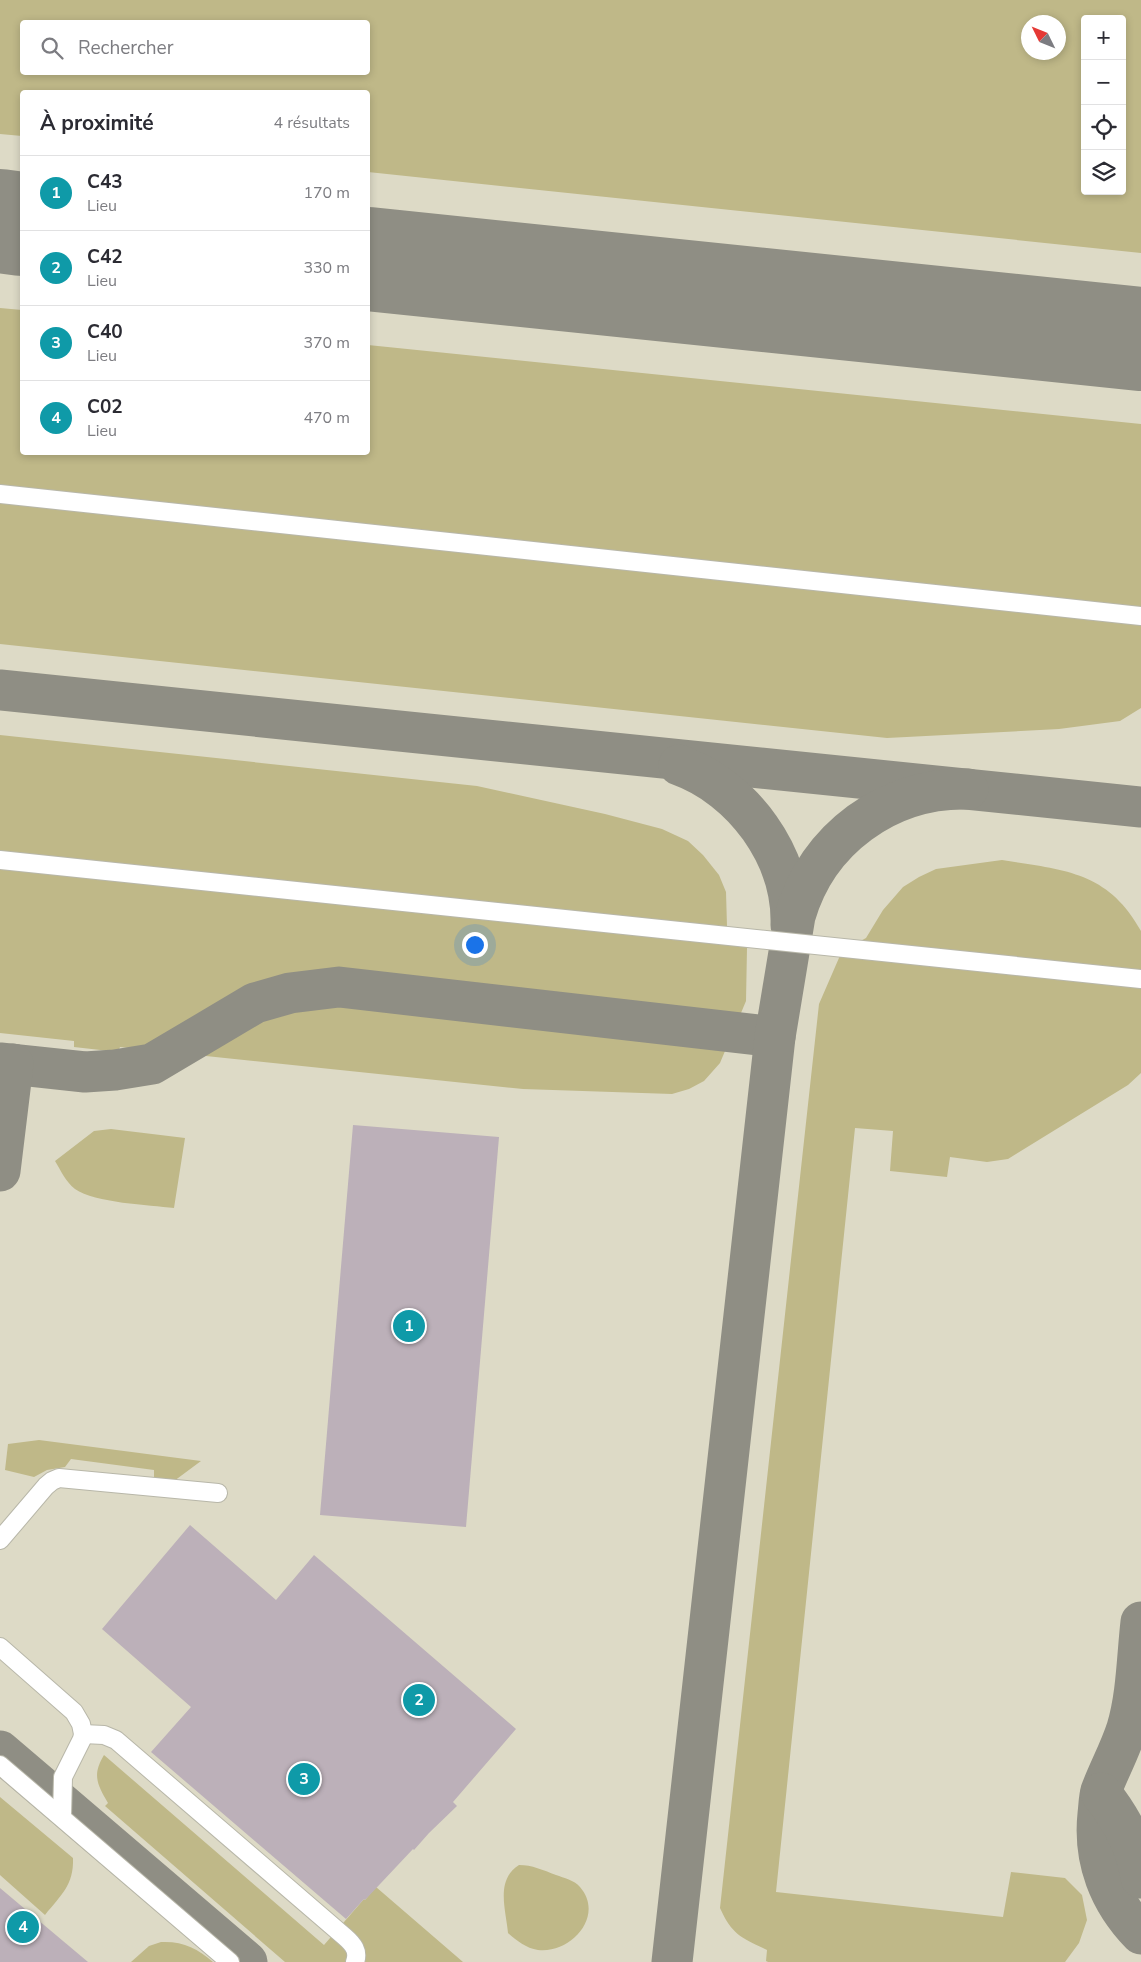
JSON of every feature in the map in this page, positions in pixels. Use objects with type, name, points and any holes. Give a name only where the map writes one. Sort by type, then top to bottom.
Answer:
[{"type":"lane","points":[[0,494],[1141,616]]},
{"type":"lane","points":[[0,860],[1141,979]]},
{"type":"lane","points":[[0,1540],[46,1486],[60,1478],[218,1493]]},
{"type":"lane","points":[[0,1647],[70,1708],[81,1724],[83,1734],[80,1745],[65,1770],[62,1817]]},
{"type":"lane","points":[[83,1734],[104,1735],[116,1740],[345,1936],[356,1950],[355,1962]]},
{"type":"lane","points":[[2,1770],[62,1817],[230,1962]]},
{"type":"shaded area","points":[[0,0],[1141,0],[1141,1962],[0,1962]]},
{"type":"shaded area","points":[[0,0],[1141,0],[1141,253],[370,172],[370,90],[20,90],[20,136],[0,134]]},
{"type":"shaded area","points":[[0,308],[20,310],[20,455],[370,455],[370,345],[1141,424],[1141,708],[1120,721],[1059,729],[887,738],[0,644]]},
{"type":"shaded area","points":[[0,735],[477,786],[605,814],[662,829],[688,841],[703,855],[719,875],[726,892],[727,926],[745,941],[747,948],[746,1001],[720,1063],[704,1081],[689,1089],[672,1094],[523,1089],[120,1047],[118,1052],[74,1047],[74,1041],[0,1033]]},
{"type":"shaded area","points":[[1002,860],[1065,871],[1082,877],[1099,885],[1114,896],[1128,911],[1141,931],[1141,1073],[1128,1085],[1008,1159],[987,1162],[950,1157],[947,1177],[890,1171],[893,1131],[855,1128],[776,1892],[1003,1917],[1011,1872],[1065,1878],[1082,1895],[1087,1920],[1079,1943],[1065,1962],[768,1962],[766,1961],[767,1950],[739,1935],[724,1917],[720,1908],[819,1004],[842,951],[866,938],[883,910],[903,887],[936,869]]},
{"type":"shaded area","points":[[111,1129],[185,1138],[174,1208],[123,1203],[95,1197],[84,1194],[69,1183],[55,1161],[94,1131]]},
{"type":"shaded area","points":[[39,1440],[201,1461],[170,1484],[154,1481],[154,1470],[71,1459],[65,1467],[47,1470],[34,1477],[5,1470],[8,1444]]},
{"type":"shaded area","points":[[104,1755],[324,1945],[376,1887],[463,1962],[285,1962],[105,1806],[108,1803],[97,1779],[98,1768]]},
{"type":"shaded area","points":[[0,1797],[73,1858],[69,1883],[45,1915],[0,1875]]},
{"type":"shaded area","points":[[519,1865],[538,1868],[572,1881],[580,1887],[587,1898],[589,1910],[581,1931],[562,1946],[550,1950],[538,1950],[522,1944],[508,1933],[504,1905],[504,1887],[512,1871]]},
{"type":"shaded area","points":[[161,1942],[189,1946],[213,1962],[131,1962],[149,1946]]},
{"type":"building","points":[[353,1125],[499,1137],[466,1527],[320,1515]]},
{"type":"building","points":[[190,1525],[276,1600],[314,1555],[516,1729],[453,1802],[457,1806],[346,1919],[151,1752],[191,1707],[102,1629]]},
{"type":"building","points":[[0,1888],[88,1962],[0,1962]]},
{"type":"taxiway","points":[[0,690],[1141,807]]},
{"type":"taxiway","points":[[679,765],[702,776],[724,790],[760,828],[773,850],[783,874],[789,899],[791,925]]},
{"type":"taxiway","points":[[672,1962],[775,1037],[795,916],[805,888],[820,863],[838,841],[860,823],[884,808],[910,797],[939,791],[968,789]]},
{"type":"taxiway","points":[[0,1063],[85,1072],[115,1070],[152,1064],[255,1003],[290,993],[339,987],[775,1037]]},
{"type":"taxiway","points":[[0,1171],[13,1064]]},
{"type":"taxiway","points":[[1141,1622],[1135,1689],[1130,1715],[1121,1744],[1101,1791],[1097,1831],[1101,1863],[1112,1894],[1120,1908],[1141,1934]]},
{"type":"taxiway","points":[[0,1751],[247,1962]]},
{"type":"taxiway","points":[[1101,1793],[1127,1832],[1139,1866],[1141,1878]]},
{"type":"runway","points":[[0,221],[20,224]]},
{"type":"runway","points":[[370,259],[1141,339]]},
{"type":"place","name":"C43","points":[[409,1326]]},
{"type":"place","name":"C42","points":[[419,1700]]},
{"type":"place","name":"C40","points":[[304,1779]]},
{"type":"place","name":"C02","points":[[23,1927]]}]
